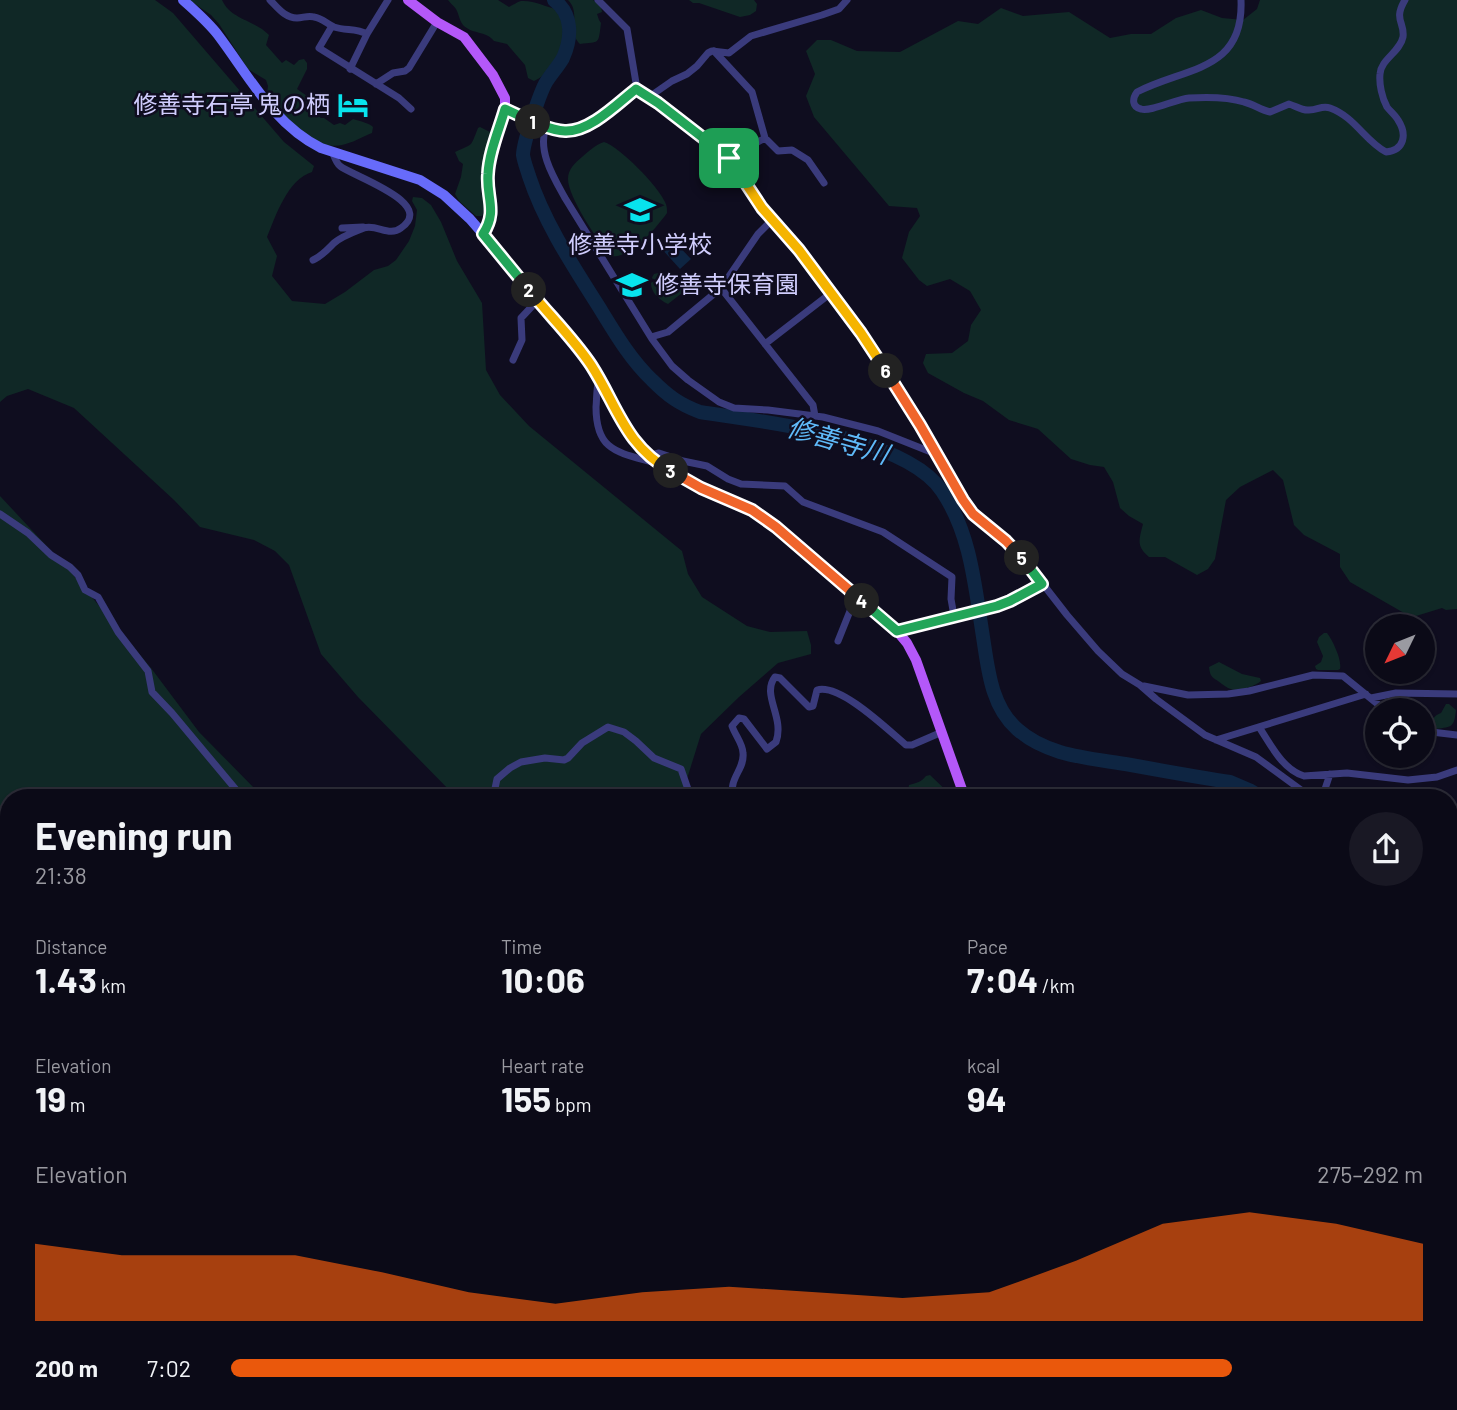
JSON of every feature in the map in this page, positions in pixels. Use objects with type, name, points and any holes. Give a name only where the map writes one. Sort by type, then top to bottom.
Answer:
[{"type":"main road","points":[[408,0],[471,44],[505,98],[508,111],[489,162],[487,176],[491,215],[483,234],[577,347],[630,435],[652,459],[701,488],[752,510],[776,527],[897,631],[912,650],[962,789]]},
{"type":"street","points":[[183,0],[218,36],[262,96],[294,131],[307,141],[332,152],[419,180],[444,195],[483,234]]},
{"type":"street","points":[[270,0],[285,15],[300,19],[315,17],[332,26],[355,29],[367,34]]},
{"type":"street","points":[[350,69],[388,0]]},
{"type":"street","points":[[598,0],[627,29],[636,89],[729,158],[753,195],[799,250],[861,333],[973,514],[1015,551],[1098,651],[1122,674],[1215,740],[1256,757],[1300,789]]},
{"type":"street","points":[[649,97],[687,74],[708,52],[730,53],[751,36],[839,9],[847,0]]},
{"type":"street","points":[[1241,0],[1235,40],[1228,51],[1216,60],[1137,92],[1133,97],[1136,106],[1146,110],[1177,99],[1191,98],[1242,101],[1270,112],[1289,104],[1307,111],[1329,107],[1350,120],[1377,147],[1386,152],[1392,152],[1402,143],[1402,127],[1387,106],[1380,75],[1381,67],[1401,43],[1403,37],[1399,19],[1405,0]]},
{"type":"street","points":[[376,83],[409,68],[437,22]]},
{"type":"street","points":[[332,26],[319,48],[399,98],[411,109]]},
{"type":"street","points":[[714,51],[752,92],[765,138],[778,151],[792,150],[808,160],[824,183]]},
{"type":"street","points":[[508,111],[555,130],[567,132],[593,122],[636,89]]},
{"type":"street","points":[[544,126],[544,150],[553,177],[651,337],[672,366],[688,380],[734,408],[815,416],[878,431],[937,454]]},
{"type":"street","points":[[729,158],[765,138]]},
{"type":"street","points":[[332,152],[338,165],[395,195],[409,211],[405,224],[396,231],[390,232],[375,227],[342,228]]},
{"type":"street","points":[[651,337],[668,332],[721,288],[758,234],[772,220]]},
{"type":"street","points":[[313,260],[340,239],[367,227]]},
{"type":"street","points":[[721,288],[813,405],[815,416]]},
{"type":"street","points":[[765,344],[831,293]]},
{"type":"street","points":[[513,360],[522,340],[521,318],[537,300]]},
{"type":"street","points":[[599,380],[596,412],[598,430],[609,447],[652,459],[659,453],[707,466],[741,484],[785,486],[803,502],[883,532],[952,578],[954,616]]},
{"type":"street","points":[[0,514],[28,533],[51,555],[71,567],[78,575],[83,588],[98,597],[148,671],[152,692],[235,789]]},
{"type":"street","points":[[897,631],[997,606],[1042,584]]},
{"type":"street","points":[[838,641],[856,596]]},
{"type":"street","points":[[1140,685],[1188,695],[1228,694],[1300,677],[1336,675],[1343,676],[1370,698]]},
{"type":"street","points":[[731,789],[743,760],[743,751],[732,726],[739,718],[744,719],[767,749],[776,742],[780,726],[769,692],[775,677],[780,678],[809,707],[813,706],[820,688],[841,694],[856,703],[906,745],[942,732]]},
{"type":"street","points":[[1215,740],[1368,696],[1396,693],[1457,694]]},
{"type":"street","points":[[495,789],[497,779],[515,764],[545,758],[564,760],[582,743],[608,727],[624,732],[653,758],[681,769],[688,789]]},
{"type":"street","points":[[1259,727],[1285,765],[1304,776],[1359,773],[1408,780],[1437,777],[1457,770]]},
{"type":"street","points":[[1435,732],[1457,734]]},
{"type":"street","points":[[1324,789],[1330,774]]},
{"type":"green space","points":[[0,0],[155,0],[173,13],[284,142],[314,166],[312,172],[296,182],[290,190],[267,237],[277,256],[272,276],[292,301],[325,304],[374,270],[388,266],[396,260],[415,226],[417,210],[412,201],[413,197],[422,198],[431,205],[441,222],[457,261],[482,303],[486,370],[500,395],[529,426],[682,551],[688,574],[702,597],[747,626],[770,632],[807,631],[811,654],[778,663],[701,734],[684,789],[448,789],[358,697],[321,654],[289,565],[275,551],[254,540],[200,527],[74,408],[28,389],[7,396],[0,402]]},
{"type":"green space","points":[[189,0],[222,0],[231,12],[269,35],[266,45],[282,63],[286,60],[294,65],[304,59],[307,69],[297,89],[310,98],[309,109],[334,125],[345,125],[353,119],[366,123],[373,127],[372,133],[339,146],[325,145],[309,138],[267,94],[266,80],[248,69],[219,24]]},
{"type":"green space","points":[[448,0],[498,0],[509,7],[526,1],[557,9],[565,32],[562,49],[547,72],[534,81],[528,78],[525,65],[507,44],[467,28]]},
{"type":"green space","points":[[568,0],[593,0],[601,6],[602,12],[597,14],[601,23],[597,41],[580,44],[576,39],[574,11]]},
{"type":"green space","points":[[689,0],[754,0],[757,4],[756,11],[740,17]]},
{"type":"green space","points":[[1260,0],[1457,0],[1457,609],[1442,608],[1422,614],[1404,613],[1350,582],[1340,567],[1340,554],[1304,535],[1294,525],[1283,480],[1273,470],[1240,487],[1226,500],[1215,559],[1208,569],[1197,575],[1165,557],[1149,557],[1140,542],[1143,524],[1120,508],[1113,482],[1104,467],[1071,459],[1038,429],[1009,420],[983,401],[928,373],[923,363],[926,354],[952,353],[968,341],[971,325],[981,310],[970,291],[950,279],[927,286],[919,280],[902,258],[909,232],[920,216],[917,208],[889,206],[814,117],[806,96],[815,74],[806,51],[817,40],[831,40],[857,51],[900,52],[958,21],[978,24],[1001,8],[1023,16],[1069,12],[1110,38],[1151,34],[1176,18],[1201,10],[1222,18],[1243,20],[1257,9]]},
{"type":"green space","points":[[480,127],[492,133],[481,173],[483,212],[482,216],[476,216],[455,194],[463,164],[455,152],[471,144]]},
{"type":"green space","points":[[604,142],[638,168],[661,195],[667,208],[667,213],[649,234],[634,248],[618,256],[610,256],[591,230],[573,197],[568,179],[574,164],[592,148]]},
{"type":"green space","points":[[654,274],[669,274],[682,290],[682,293],[668,304],[656,295],[651,287]]},
{"type":"green space","points":[[0,496],[70,571],[151,668],[199,732],[255,789],[0,789]]},
{"type":"green space","points":[[1327,633],[1332,641],[1340,661],[1338,670],[1316,669],[1315,666],[1321,662],[1323,656],[1317,642]]},
{"type":"green space","points":[[1219,662],[1242,674],[1260,678],[1261,681],[1245,689],[1228,688],[1210,674],[1209,667]]},
{"type":"green space","points":[[1446,704],[1456,710],[1453,724],[1435,729],[1435,716],[1441,713]]},
{"type":"green space","points":[[930,775],[945,789],[908,789],[909,785]]},
{"type":"water","points":[[671,238],[691,259],[680,269],[660,247]]},
{"type":"waterway","name":"修善寺川","points":[[554,0],[568,19],[568,42],[563,58],[539,98],[526,141],[524,160],[535,193],[560,243],[617,336],[644,372],[674,399],[700,412],[794,427],[866,444],[924,472],[942,491],[966,543],[989,674],[996,698],[1008,720],[1029,738],[1071,755],[1230,782],[1246,789]]},
{"type":"place","name":"修善寺石亭 鬼の栖","points":[[353,105]]},
{"type":"place","name":"修善寺小学校","points":[[640,210]]},
{"type":"place","name":"修善寺保育園","points":[[632,285]]},
{"type":"route","points":[[636,89],[729,158],[762,208],[799,250],[861,333],[973,514],[1006,541],[1042,584],[997,606],[897,631],[776,527],[752,510],[701,488],[653,461],[630,435],[592,367],[483,234],[491,215],[487,176],[489,162],[505,109],[555,130],[567,132],[593,122],[636,89]]}]
